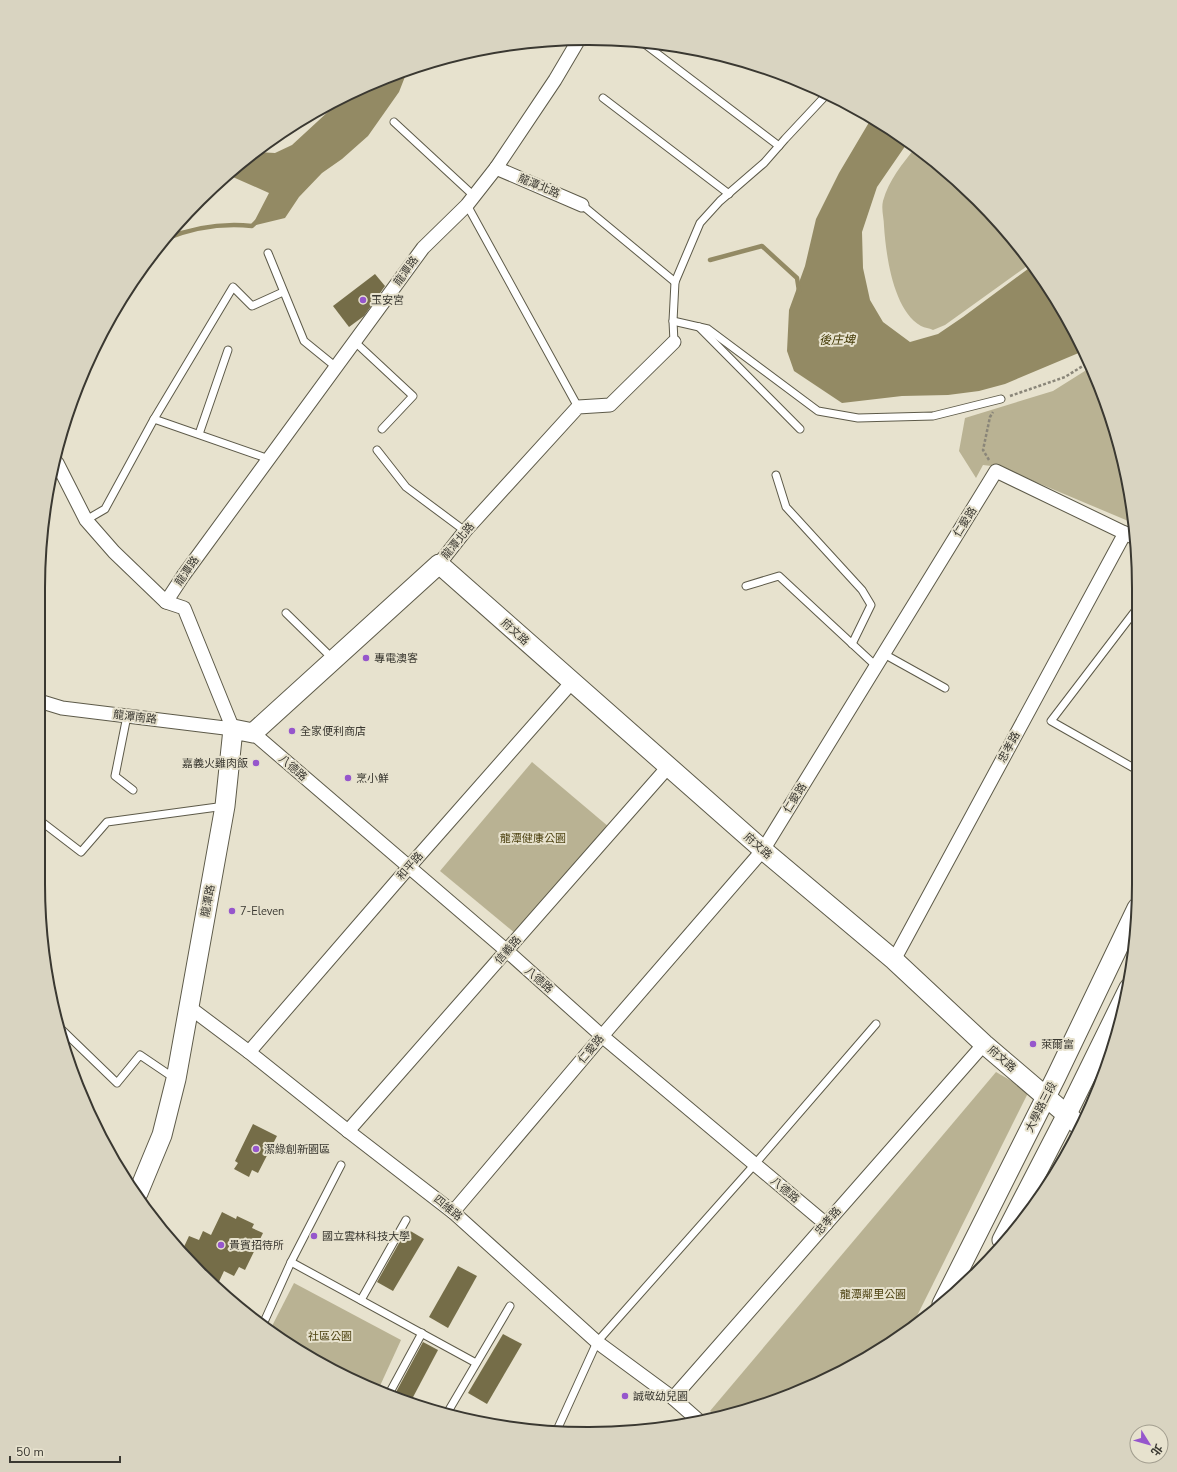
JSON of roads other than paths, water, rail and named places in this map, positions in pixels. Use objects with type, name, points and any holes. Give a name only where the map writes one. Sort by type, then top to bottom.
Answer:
[{"type":"street","name":"龍潭路","points":[[139,1189],[162,1135],[176,1079],[225,806],[233,729],[184,608],[166,602],[183,576],[423,248],[470,201],[496,168],[555,80],[575,45]]},
{"type":"street","name":"龍潭北路","points":[[496,168],[582,205]]},
{"type":"street","points":[[578,407],[610,405],[674,342]]},
{"type":"street","name":"龍潭北路","points":[[253,733],[439,564],[465,531],[578,407]]},
{"type":"street","points":[[59,467],[86,520],[114,552],[166,602]]},
{"type":"street","name":"仁愛路","points":[[453,1212],[602,1036],[763,850],[996,471],[1129,534]]},
{"type":"street","name":"忠孝路","points":[[894,960],[1129,537]]},
{"type":"street","name":"府文路","points":[[439,564],[763,850],[894,960],[984,1044],[1073,1120]]},
{"type":"street","name":"和平路","points":[[249,1052],[572,682]]},
{"type":"street","name":"龍潭南路","points":[[45,703],[62,708],[233,729]]},
{"type":"street","points":[[233,729],[253,733]]},
{"type":"street","name":"八德路","points":[[253,733],[507,951],[602,1036],[826,1224]]},
{"type":"street","name":"信義路","points":[[348,1131],[668,767]]},
{"type":"street","name":"大學路三段","points":[[949,1290],[1091,1006],[1131,921]]},
{"type":"street","name":"四維路","points":[[189,1007],[249,1052],[453,1212],[597,1342],[673,1398],[695,1417]]},
{"type":"street","points":[[1011,1225],[1073,1120],[1111,1030]]},
{"type":"street","name":"忠孝路","points":[[673,1398],[984,1044]]},
{"type":"lane","points":[[651,49],[779,146]]},
{"type":"lane","points":[[603,98],[729,194]]},
{"type":"lane","points":[[674,342],[673,321],[675,282],[700,223],[720,201],[764,163],[824,99]]},
{"type":"lane","points":[[394,122],[470,201],[578,407]]},
{"type":"lane","points":[[582,205],[675,282]]},
{"type":"lane","points":[[268,253],[304,341],[336,367]]},
{"type":"lane","points":[[86,520],[105,509],[154,419],[233,287],[252,306],[283,292]]},
{"type":"lane","points":[[673,321],[708,329],[818,410],[858,418],[933,416],[1001,399]]},
{"type":"lane","points":[[698,326],[800,429]]},
{"type":"lane","points":[[354,342],[413,396],[382,429]]},
{"type":"lane","points":[[199,434],[228,350]]},
{"type":"lane","points":[[154,419],[269,459]]},
{"type":"lane","points":[[377,450],[406,487],[465,531]]},
{"type":"lane","points":[[776,475],[786,507],[862,590],[871,605],[852,644]]},
{"type":"lane","points":[[746,586],[779,576],[876,666]]},
{"type":"lane","points":[[286,613],[333,660]]},
{"type":"lane","points":[[1132,615],[1051,721],[1132,768]]},
{"type":"lane","points":[[884,654],[945,688]]},
{"type":"lane","points":[[127,716],[115,776],[133,790]]},
{"type":"lane","points":[[45,825],[81,852],[108,822],[225,806]]},
{"type":"lane","points":[[560,1426],[597,1342],[755,1164],[876,1024]]},
{"type":"lane","points":[[67,1035],[117,1083],[140,1055],[176,1079]]},
{"type":"lane","points":[[265,1320],[291,1262],[341,1165]]},
{"type":"lane","points":[[361,1300],[406,1220]]},
{"type":"lane","points":[[291,1262],[476,1363]]},
{"type":"lane","points":[[450,1408],[510,1306]]},
{"type":"lane","points":[[391,1390],[422,1333]]},
{"type":"water","points":[[405,77],[399,92],[368,136],[342,159],[322,173],[299,197],[285,218],[252,226],[269,193],[233,177],[265,152],[275,153],[292,145],[328,112],[381,86]]},
{"type":"water","name":"後庄埤","points":[[868,123],[905,147],[877,187],[862,232],[863,268],[870,300],[883,322],[910,342],[938,334],[1028,269],[1059,317],[1078,353],[1005,384],[979,391],[948,395],[902,396],[842,403],[794,371],[787,351],[789,310],[805,266],[816,219],[839,173]]},
{"type":"waterway","points":[[176,235],[208,227],[230,225],[252,226],[256,222]]},
{"type":"waterway","points":[[710,260],[762,246],[797,278],[799,291]]},
{"type":"place","name":"玉安宮","points":[[363,300]]},
{"type":"place","name":"專電澳客","points":[[366,658]]},
{"type":"place","name":"全家便利商店","points":[[292,731]]},
{"type":"place","name":"嘉義火雞肉飯","points":[[256,763]]},
{"type":"place","name":"烹小鮮","points":[[348,778]]},
{"type":"place","name":"7-Eleven","points":[[232,911]]},
{"type":"place","name":"萊爾富","points":[[1033,1044]]},
{"type":"place","name":"潔綠創新園區","points":[[256,1149]]},
{"type":"place","name":"國立雲林科技大學","points":[[314,1236]]},
{"type":"place","name":"貴賓招待所","points":[[221,1245]]},
{"type":"place","name":"誠敬幼兒園","points":[[625,1396]]},
{"type":"park label","name":"龍潭健康公園","points":[[533,838]]},
{"type":"park label","name":"龍潭鄰里公園","points":[[873,1294]]},
{"type":"park label","name":"社區公園","points":[[330,1336]]}]
